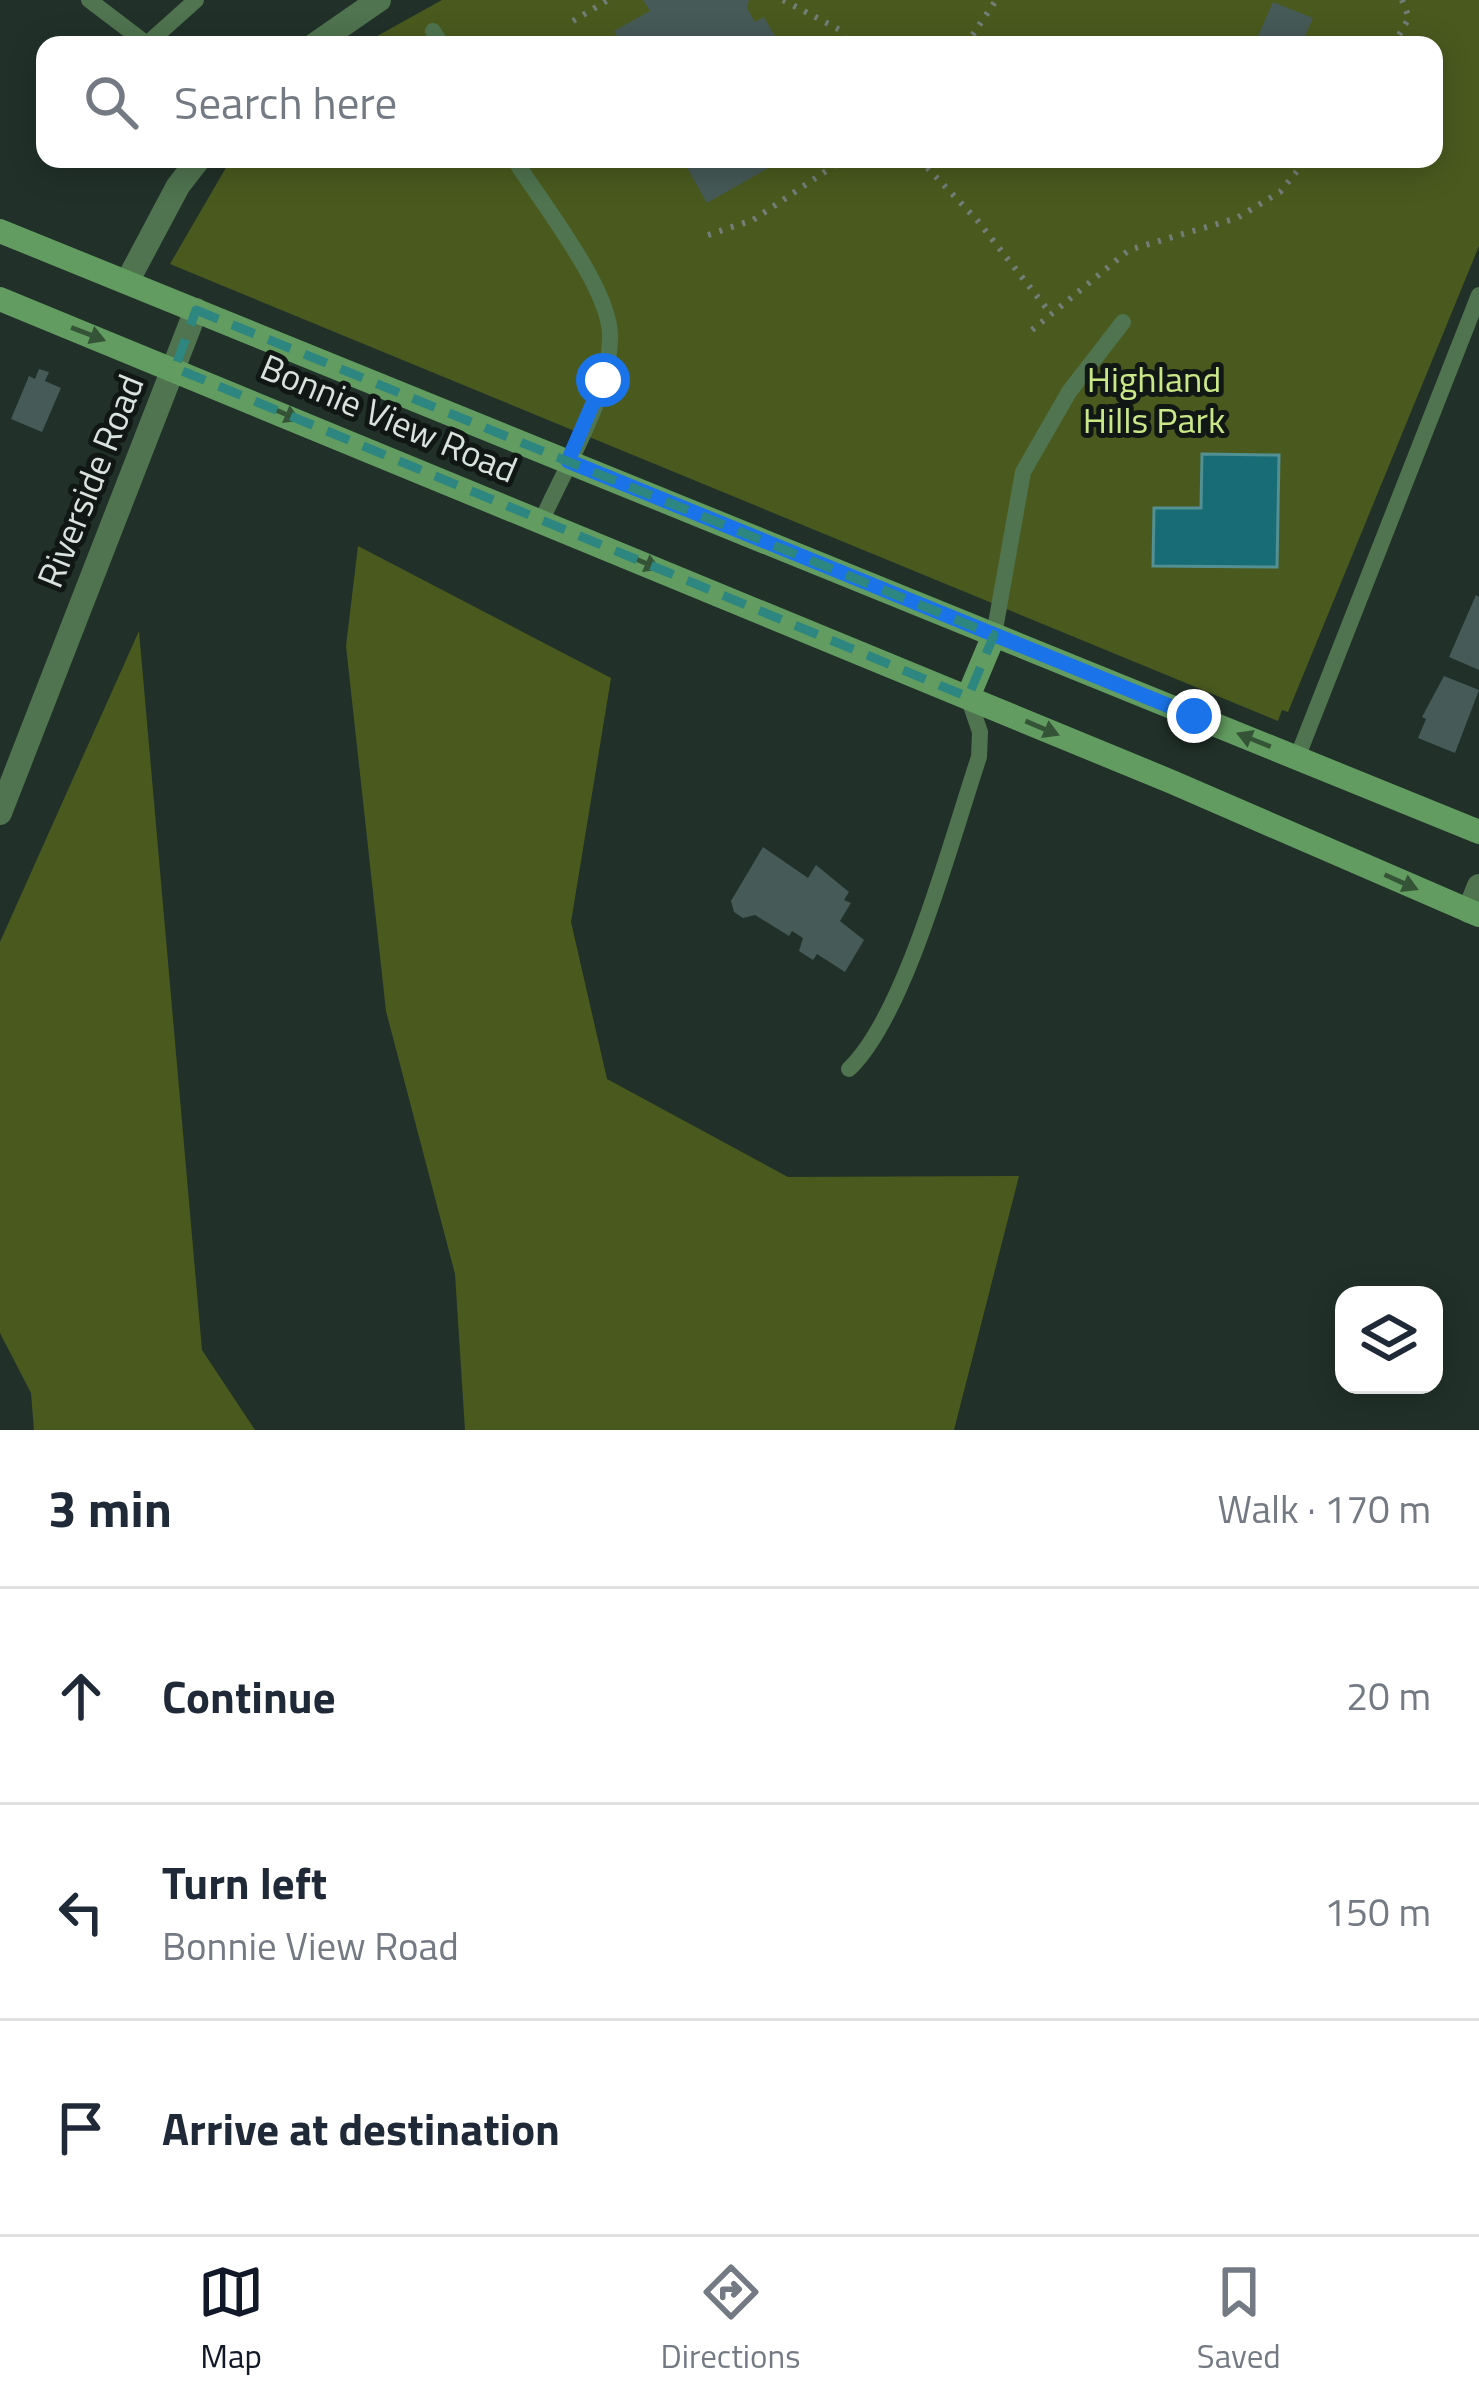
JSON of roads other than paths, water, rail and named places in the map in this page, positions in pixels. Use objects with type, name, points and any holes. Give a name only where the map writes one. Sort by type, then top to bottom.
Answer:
[{"type":"main road","name":"Bonnie View Road","points":[[0,231],[1479,832]]},
{"type":"main road","name":"Bonnie View Road","points":[[0,299],[968,697],[1474,913]]},
{"type":"main road","points":[[968,697],[994,635]]},
{"type":"street","points":[[327,36],[379,0]]},
{"type":"street","points":[[128,282],[192,168]]},
{"type":"street","name":"Riverside Road","points":[[0,813],[196,310]]},
{"type":"street","points":[[1474,913],[1479,886]]},
{"type":"lane","points":[[89,0],[136,36]]},
{"type":"lane","points":[[156,36],[196,0]]},
{"type":"lane","points":[[520,168],[599,298],[611,334],[603,380],[542,520]]},
{"type":"lane","points":[[1297,758],[1479,295]]},
{"type":"lane","points":[[994,635],[1023,472],[1069,392],[1123,322]]},
{"type":"lane","points":[[849,1069],[872,1048],[923,925],[979,757],[980,732],[968,697]]},
{"type":"water","points":[[1202,454],[1279,455],[1277,567],[1153,566],[1154,508],[1201,508]]},
{"type":"park label","name":"Highland Hills Park","points":[[1154,400]]}]
